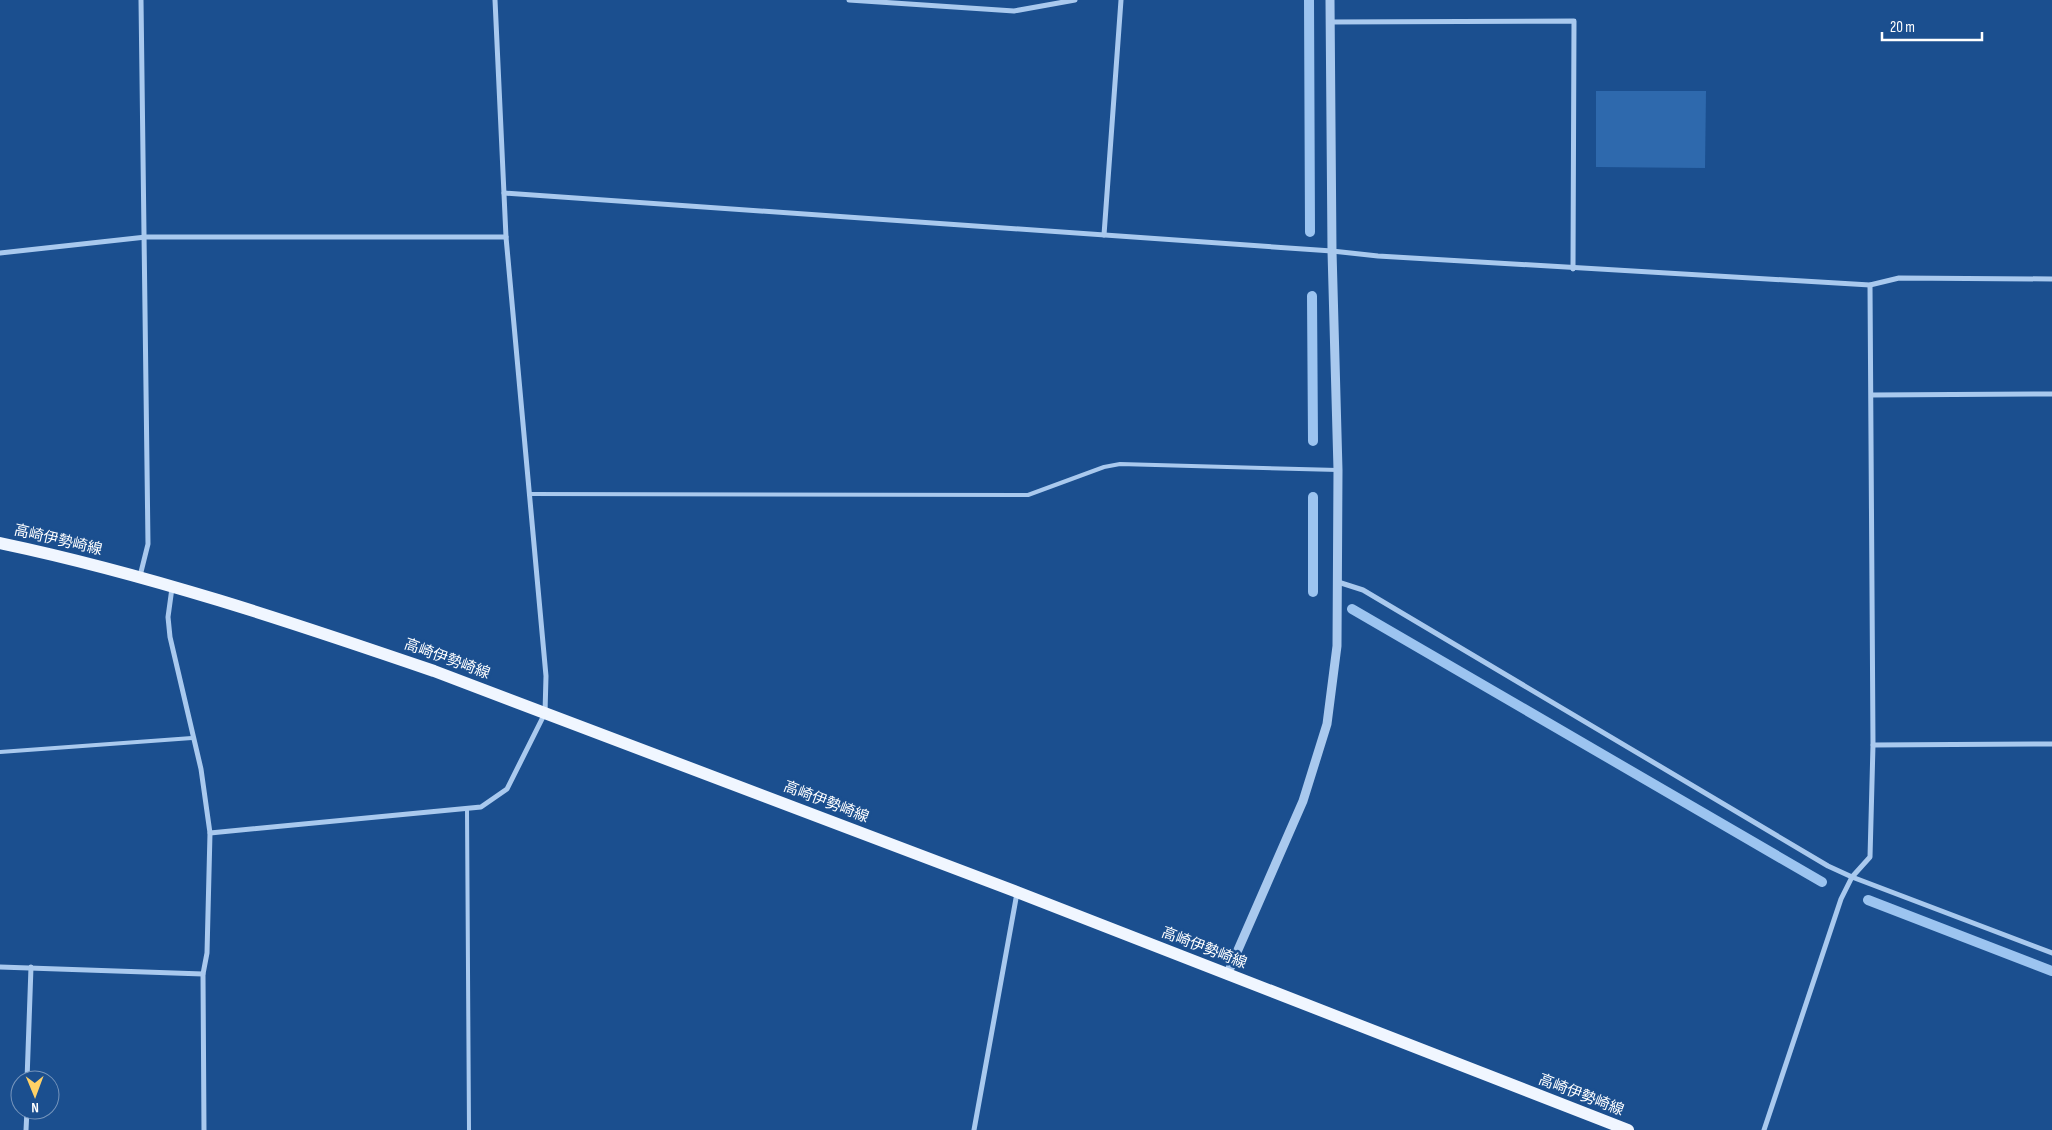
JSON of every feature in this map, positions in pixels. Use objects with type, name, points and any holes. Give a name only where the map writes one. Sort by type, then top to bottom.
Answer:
[{"type":"main road","name":"高崎伊勢崎線","points":[[0,543],[73,559],[172,585],[336,637],[545,712],[1017,892],[1628,1130]]},
{"type":"street","points":[[140,576],[148,544],[146,237],[141,0]]},
{"type":"street","points":[[210,833],[481,807],[507,789],[545,712],[546,676],[506,237],[495,0]]},
{"type":"street","points":[[849,0],[1014,11],[1075,0]]},
{"type":"street","points":[[1104,234],[1121,0]]},
{"type":"street","points":[[1227,975],[1303,801],[1328,724],[1337,646],[1338,470],[1332,251],[1330,0]]},
{"type":"street","points":[[1331,22],[1574,21],[1573,269]]},
{"type":"street","points":[[504,193],[1104,234],[1378,256],[1573,269],[1870,285],[1898,278],[2052,278]]},
{"type":"street","points":[[0,253],[146,237],[506,237]]},
{"type":"street","points":[[1764,1130],[1841,899],[1852,877],[1870,857],[1873,744],[1870,285]]},
{"type":"street","points":[[1872,395],[2052,394]]},
{"type":"street","points":[[1338,582],[1364,590],[1828,866],[1852,877],[2052,953]]},
{"type":"street","points":[[172,585],[168,617],[170,637],[192,738],[201,769],[210,833],[207,953],[203,974],[206,1130]]},
{"type":"street","points":[[1873,744],[2052,744]]},
{"type":"street","points":[[974,1130],[1017,892]]},
{"type":"street","points":[[0,967],[203,974]]},
{"type":"street","points":[[28,1070],[31,967]]},
{"type":"lane","points":[[530,494],[1028,494],[1104,467],[1120,464],[1338,470]]},
{"type":"lane","points":[[0,752],[192,738]]},
{"type":"lane","points":[[467,809],[469,1130]]},
{"type":"shaded area","points":[[1596,91],[1706,91],[1705,168],[1596,167]]},
{"type":"waterway","points":[[1309,0],[1310,232]]},
{"type":"waterway","points":[[1312,296],[1313,441]]},
{"type":"waterway","points":[[1313,497],[1313,592]]},
{"type":"waterway","points":[[1352,609],[1822,882]]},
{"type":"waterway","points":[[1868,900],[2052,971]]}]
